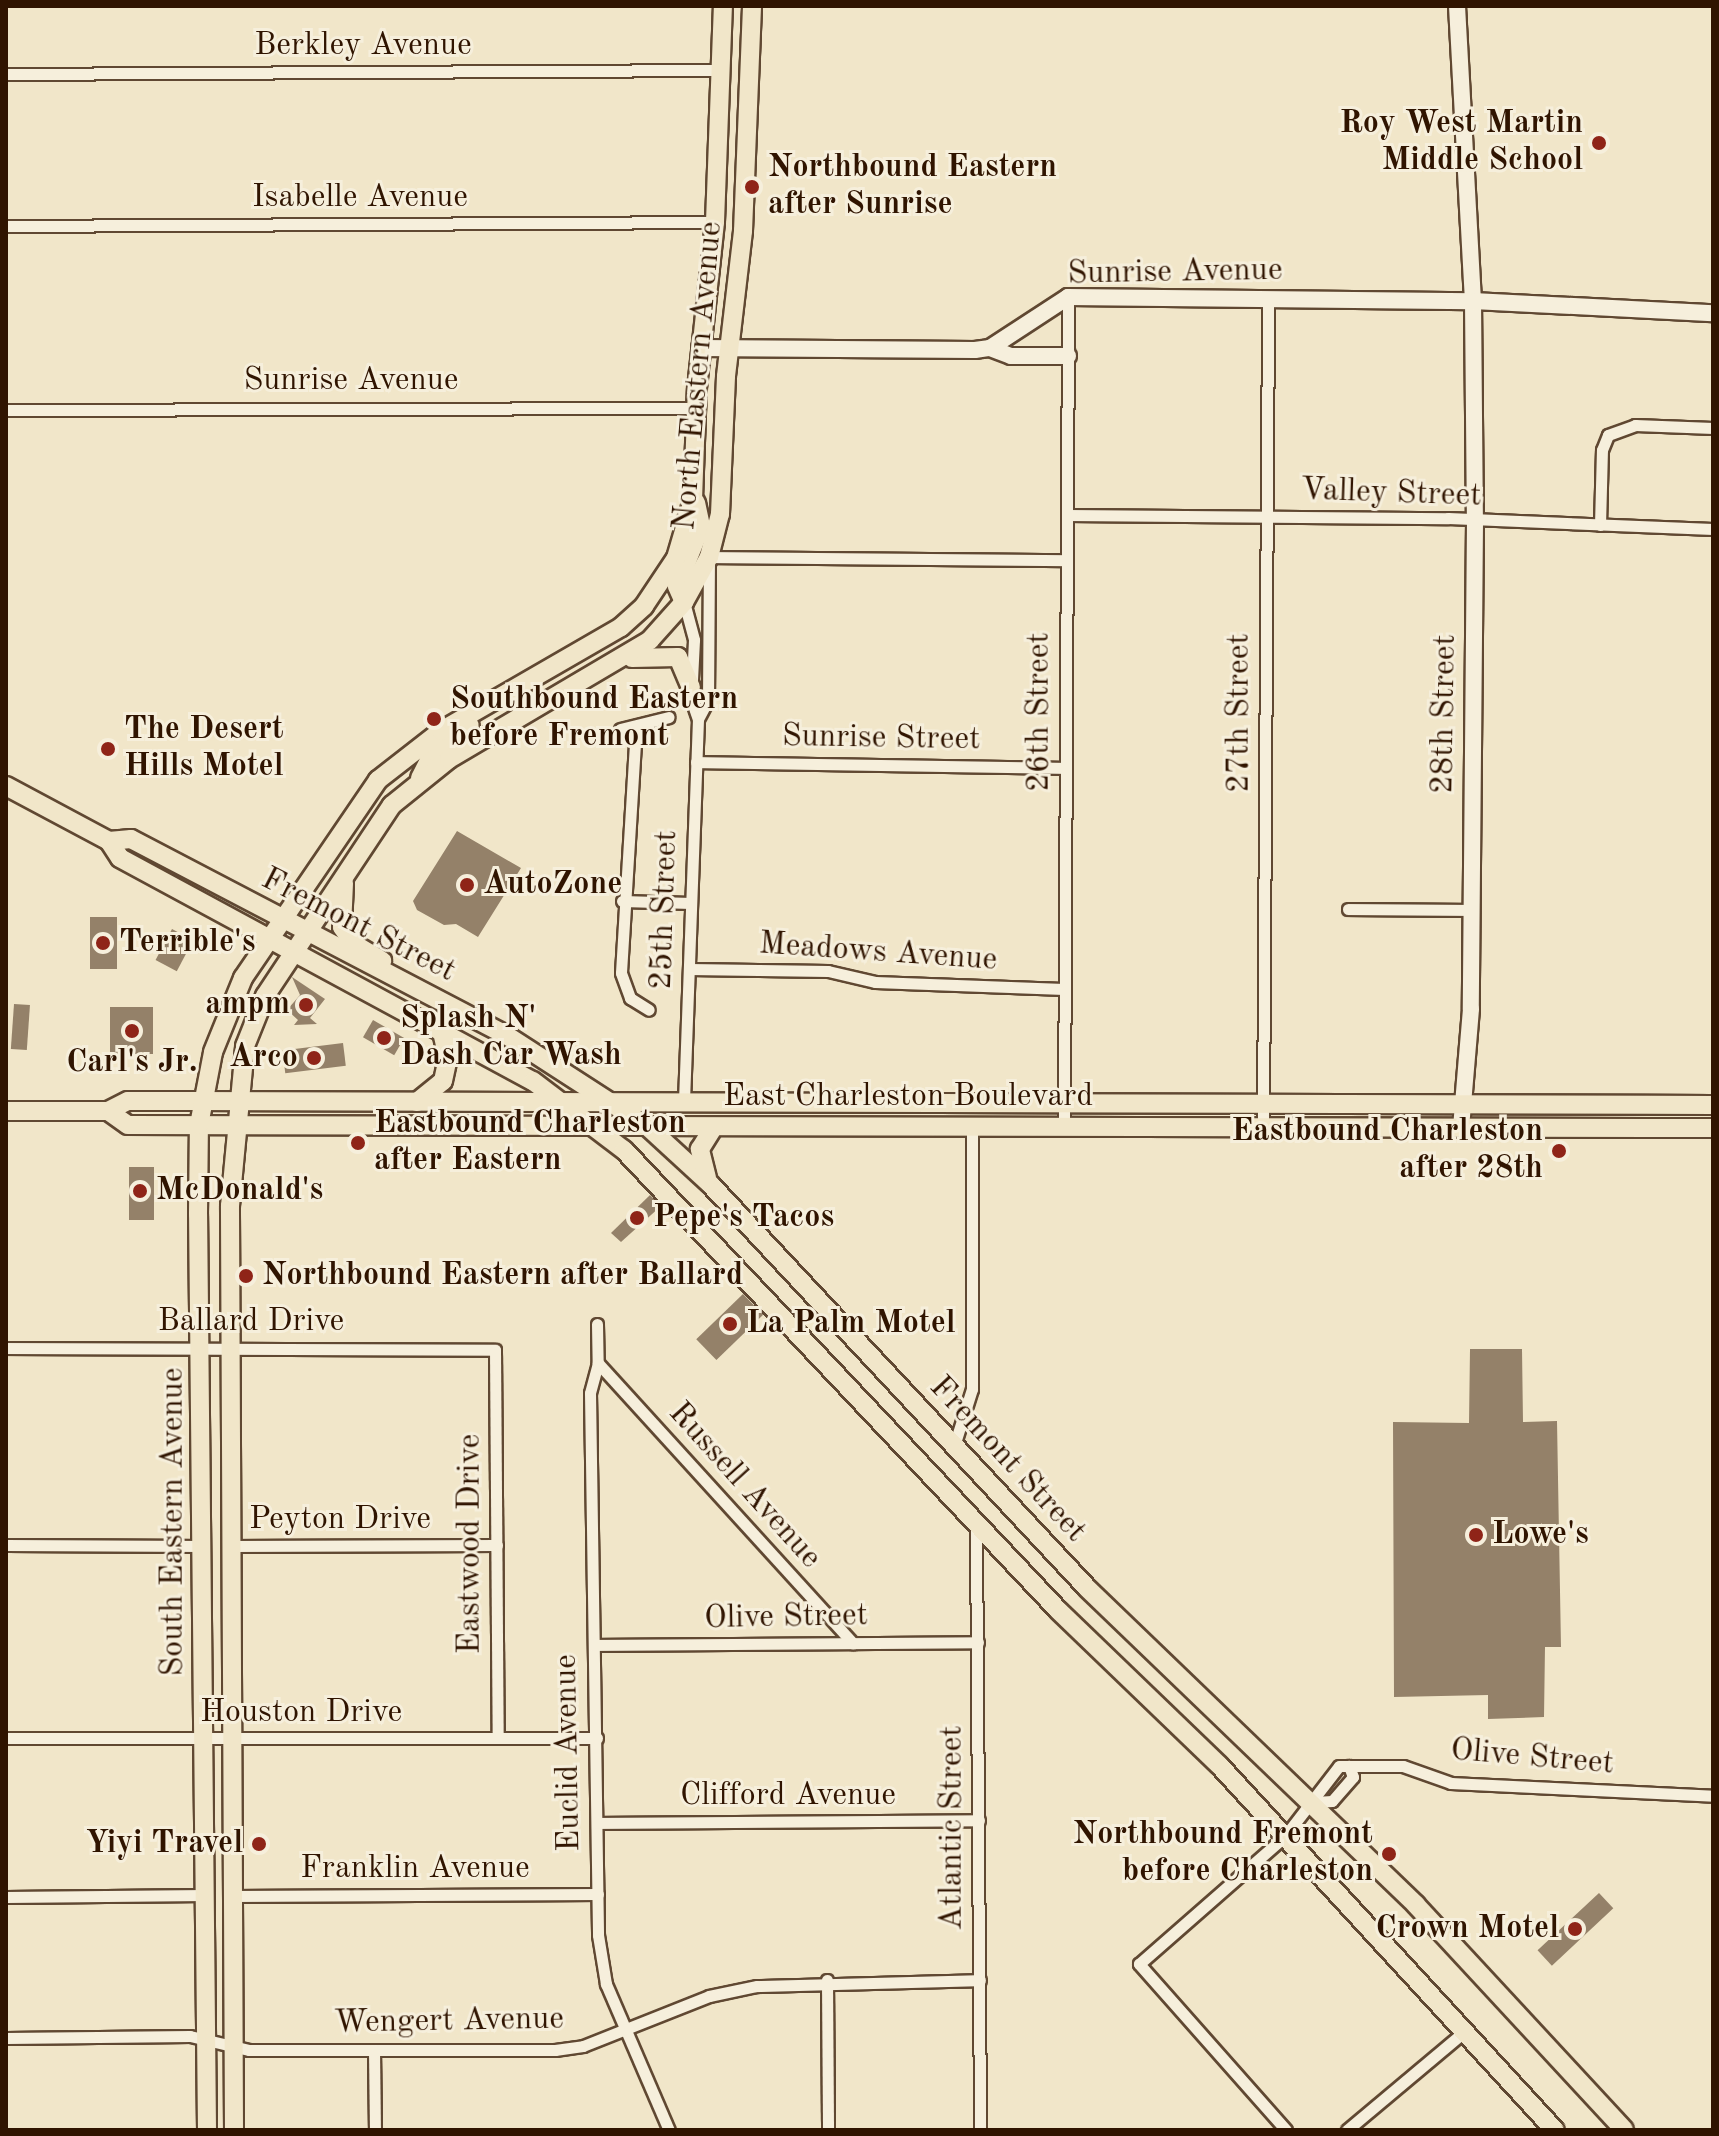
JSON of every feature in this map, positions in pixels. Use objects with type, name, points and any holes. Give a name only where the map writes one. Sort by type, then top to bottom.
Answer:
[{"type":"main road","name":"North Eastern Avenue","points":[[274,930],[378,780],[420,744],[621,627],[644,606],[683,543],[693,489],[695,408],[715,222],[723,6]]},
{"type":"main road","name":"North Eastern Avenue","points":[[299,944],[392,805],[420,778],[618,662],[650,640],[684,602],[709,557],[722,499],[729,348],[743,231],[752,6]]},
{"type":"main road","points":[[684,602],[677,586],[701,526],[693,489]]},
{"type":"main road","points":[[618,662],[669,654],[685,664],[691,687]]},
{"type":"main road","points":[[420,778],[434,751],[526,683]]},
{"type":"main road","name":"Fremont Street","points":[[6,786],[109,841],[120,858],[299,944],[561,1101],[596,1127],[705,1230],[976,1525],[1285,1836],[1555,2130]]},
{"type":"main road","points":[[353,861],[340,897],[342,927],[354,944],[395,968],[407,984]]},
{"type":"main road","name":"South Eastern Avenue","points":[[207,2130],[199,1125],[202,1101],[226,1011],[274,930]]},
{"type":"main road","name":"Fremont Street","points":[[299,944],[407,984],[614,1103],[648,1127],[710,1184],[1088,1589],[1315,1802],[1624,2130]]},
{"type":"main road","name":"South Eastern Avenue","points":[[234,2130],[230,1348],[236,1102],[253,1021],[299,944]]},
{"type":"main road","points":[[417,1102],[443,1081],[448,1058],[442,1032]]},
{"type":"main road","name":"East Charleston Boulevard","points":[[6,1111],[108,1111],[128,1101],[1713,1105]]},
{"type":"main road","name":"East Charleston Boulevard","points":[[108,1111],[128,1125],[235,1126],[1709,1125]]},
{"type":"main road","points":[[710,1184],[700,1149],[714,1127]]},
{"type":"street","name":"28th Street","points":[[1457,6],[1468,106]]},
{"type":"street","name":"28th Street","points":[[1461,1127],[1467,1105],[1475,522],[1467,6]]},
{"type":"street","name":"Berkley Avenue","points":[[6,74],[721,70]]},
{"type":"street","name":"Isabelle Avenue","points":[[6,226],[715,222]]},
{"type":"street","name":"Sunrise Avenue","points":[[1473,301],[1501,296],[1713,302]]},
{"type":"street","name":"Sunrise Avenue","points":[[990,348],[1068,297],[1473,301],[1713,313]]},
{"type":"street","name":"26th Street","points":[[1064,1127],[1068,297]]},
{"type":"street","name":"27th Street","points":[[1263,1127],[1266,1105],[1268,299]]},
{"type":"street","points":[[700,348],[990,348],[1011,356],[1068,356]]},
{"type":"street","name":"Sunrise Avenue","points":[[6,410],[695,408]]},
{"type":"street","points":[[1600,525],[1602,450],[1608,435],[1635,425],[1713,428]]},
{"type":"street","name":"Valley Street","points":[[1067,515],[1266,515],[1713,529]]},
{"type":"street","points":[[709,557],[1066,560]]},
{"type":"street","name":"25th Street","points":[[698,719],[708,700],[709,557]]},
{"type":"street","name":"25th Street","points":[[684,602],[695,651],[691,687],[698,719],[684,1104]]},
{"type":"street","points":[[620,729],[669,717]]},
{"type":"street","points":[[636,727],[622,901],[623,987],[649,1010]]},
{"type":"street","name":"Sunrise Street","points":[[696,762],[1065,768]]},
{"type":"street","points":[[622,901],[691,903]]},
{"type":"street","points":[[1348,909],[1471,910]]},
{"type":"street","name":"Meadows Avenue","points":[[689,969],[828,971],[875,982],[1064,989]]},
{"type":"street","points":[[954,1446],[972,1389],[972,1127]]},
{"type":"street","name":"Euclid Avenue","points":[[597,1324],[598,1363],[590,1393],[598,1894],[606,1984],[669,2130]]},
{"type":"street","name":"Ballard Drive","points":[[6,1348],[495,1350]]},
{"type":"street","name":"Eastwood Drive","points":[[495,1350],[498,1738]]},
{"type":"street","name":"Russell Avenue","points":[[598,1363],[853,1643]]},
{"type":"street","name":"Atlantic Street","points":[[976,1525],[980,2130]]},
{"type":"street","name":"Peyton Drive","points":[[6,1545],[204,1546]]},
{"type":"street","name":"Peyton Drive","points":[[231,1546],[497,1545]]},
{"type":"street","name":"Olive Street","points":[[594,1645],[978,1642]]},
{"type":"street","name":"Houston Drive","points":[[6,1738],[597,1738]]},
{"type":"street","points":[[1286,2130],[1139,1964],[1285,1836],[1315,1802],[1318,1785],[1339,1766],[1349,1766],[1353,1777],[1332,1801],[1315,1802]]},
{"type":"street","name":"Olive Street","points":[[1349,1766],[1403,1766],[1451,1783],[1713,1796]]},
{"type":"street","name":"Clifford Avenue","points":[[597,1823],[979,1820]]},
{"type":"street","name":"Franklin Avenue","points":[[233,1896],[598,1894]]},
{"type":"street","points":[[6,1897],[206,1895]]},
{"type":"street","points":[[827,1980],[828,2130]]},
{"type":"street","name":"Wengert Avenue","points":[[6,2038],[207,2040],[233,2046],[374,2050],[555,2050],[626,2029],[709,1996],[827,1980],[980,1980]]},
{"type":"street","points":[[1347,2130],[1465,2031]]},
{"type":"street","points":[[374,2050],[375,2130]]},
{"type":"building","name":"AutoZone","points":[[457,831],[521,868],[478,937],[456,924],[444,925],[417,910],[413,901]]},
{"type":"building","name":"Terrible's","points":[[90,917],[117,917],[117,969],[90,969]]},
{"type":"building","points":[[172,929],[193,940],[177,971],[156,960]]},
{"type":"building","name":"ampm","points":[[292,977],[325,999],[310,1018],[317,1024],[294,1025],[298,1020],[287,1010],[300,995]]},
{"type":"building","points":[[14,1004],[30,1005],[27,1050],[11,1049]]},
{"type":"building","name":"Carl's Jr.","points":[[110,1007],[153,1007],[153,1054],[110,1054]]},
{"type":"building","name":"Splash N' Dash Car Wash","points":[[373,1020],[404,1038],[394,1055],[363,1037]]},
{"type":"building","name":"Arco","points":[[343,1043],[346,1066],[285,1073],[282,1050]]},
{"type":"building","name":"McDonald's","points":[[129,1167],[154,1167],[154,1220],[129,1220]]},
{"type":"building","name":"Pepe's Tacos","points":[[650,1195],[661,1206],[621,1242],[611,1233]]},
{"type":"building","name":"La Palm Motel","points":[[743,1294],[763,1315],[716,1360],[696,1339]]},
{"type":"building","name":"Lowe's","points":[[1470,1349],[1522,1349],[1523,1422],[1557,1421],[1561,1647],[1545,1647],[1544,1717],[1488,1719],[1488,1695],[1394,1697],[1393,1422],[1469,1423]]},
{"type":"building","name":"Crown Motel","points":[[1599,1893],[1613,1908],[1552,1966],[1538,1950]]},
{"type":"place","name":"Roy West Martin Middle School","points":[[1599,143]]},
{"type":"place","name":"Northbound Eastern after Sunrise","points":[[752,187]]},
{"type":"place","name":"Southbound Eastern before Fremont","points":[[434,719]]},
{"type":"place","name":"The Desert Hills Motel","points":[[108,749]]},
{"type":"place","name":"AutoZone","points":[[467,885]]},
{"type":"place","name":"Terrible's","points":[[103,943]]},
{"type":"place","name":"ampm","points":[[306,1005]]},
{"type":"place","name":"Carl's Jr.","points":[[132,1031]]},
{"type":"place","name":"Splash N' Dash Car Wash","points":[[384,1038]]},
{"type":"place","name":"Arco","points":[[314,1058]]},
{"type":"place","name":"Eastbound Charleston after Eastern","points":[[358,1143]]},
{"type":"place","name":"Eastbound Charleston after 28th","points":[[1559,1151]]},
{"type":"place","name":"McDonald's","points":[[140,1191]]},
{"type":"place","name":"Pepe's Tacos","points":[[637,1218]]},
{"type":"place","name":"Northbound Eastern after Ballard","points":[[246,1276]]},
{"type":"place","name":"La Palm Motel","points":[[730,1324]]},
{"type":"place","name":"Lowe's","points":[[1476,1535]]},
{"type":"place","name":"Yiyi Travel","points":[[259,1844]]},
{"type":"place","name":"Northbound Fremont before Charleston","points":[[1389,1854]]},
{"type":"place","name":"Crown Motel","points":[[1575,1929]]}]
